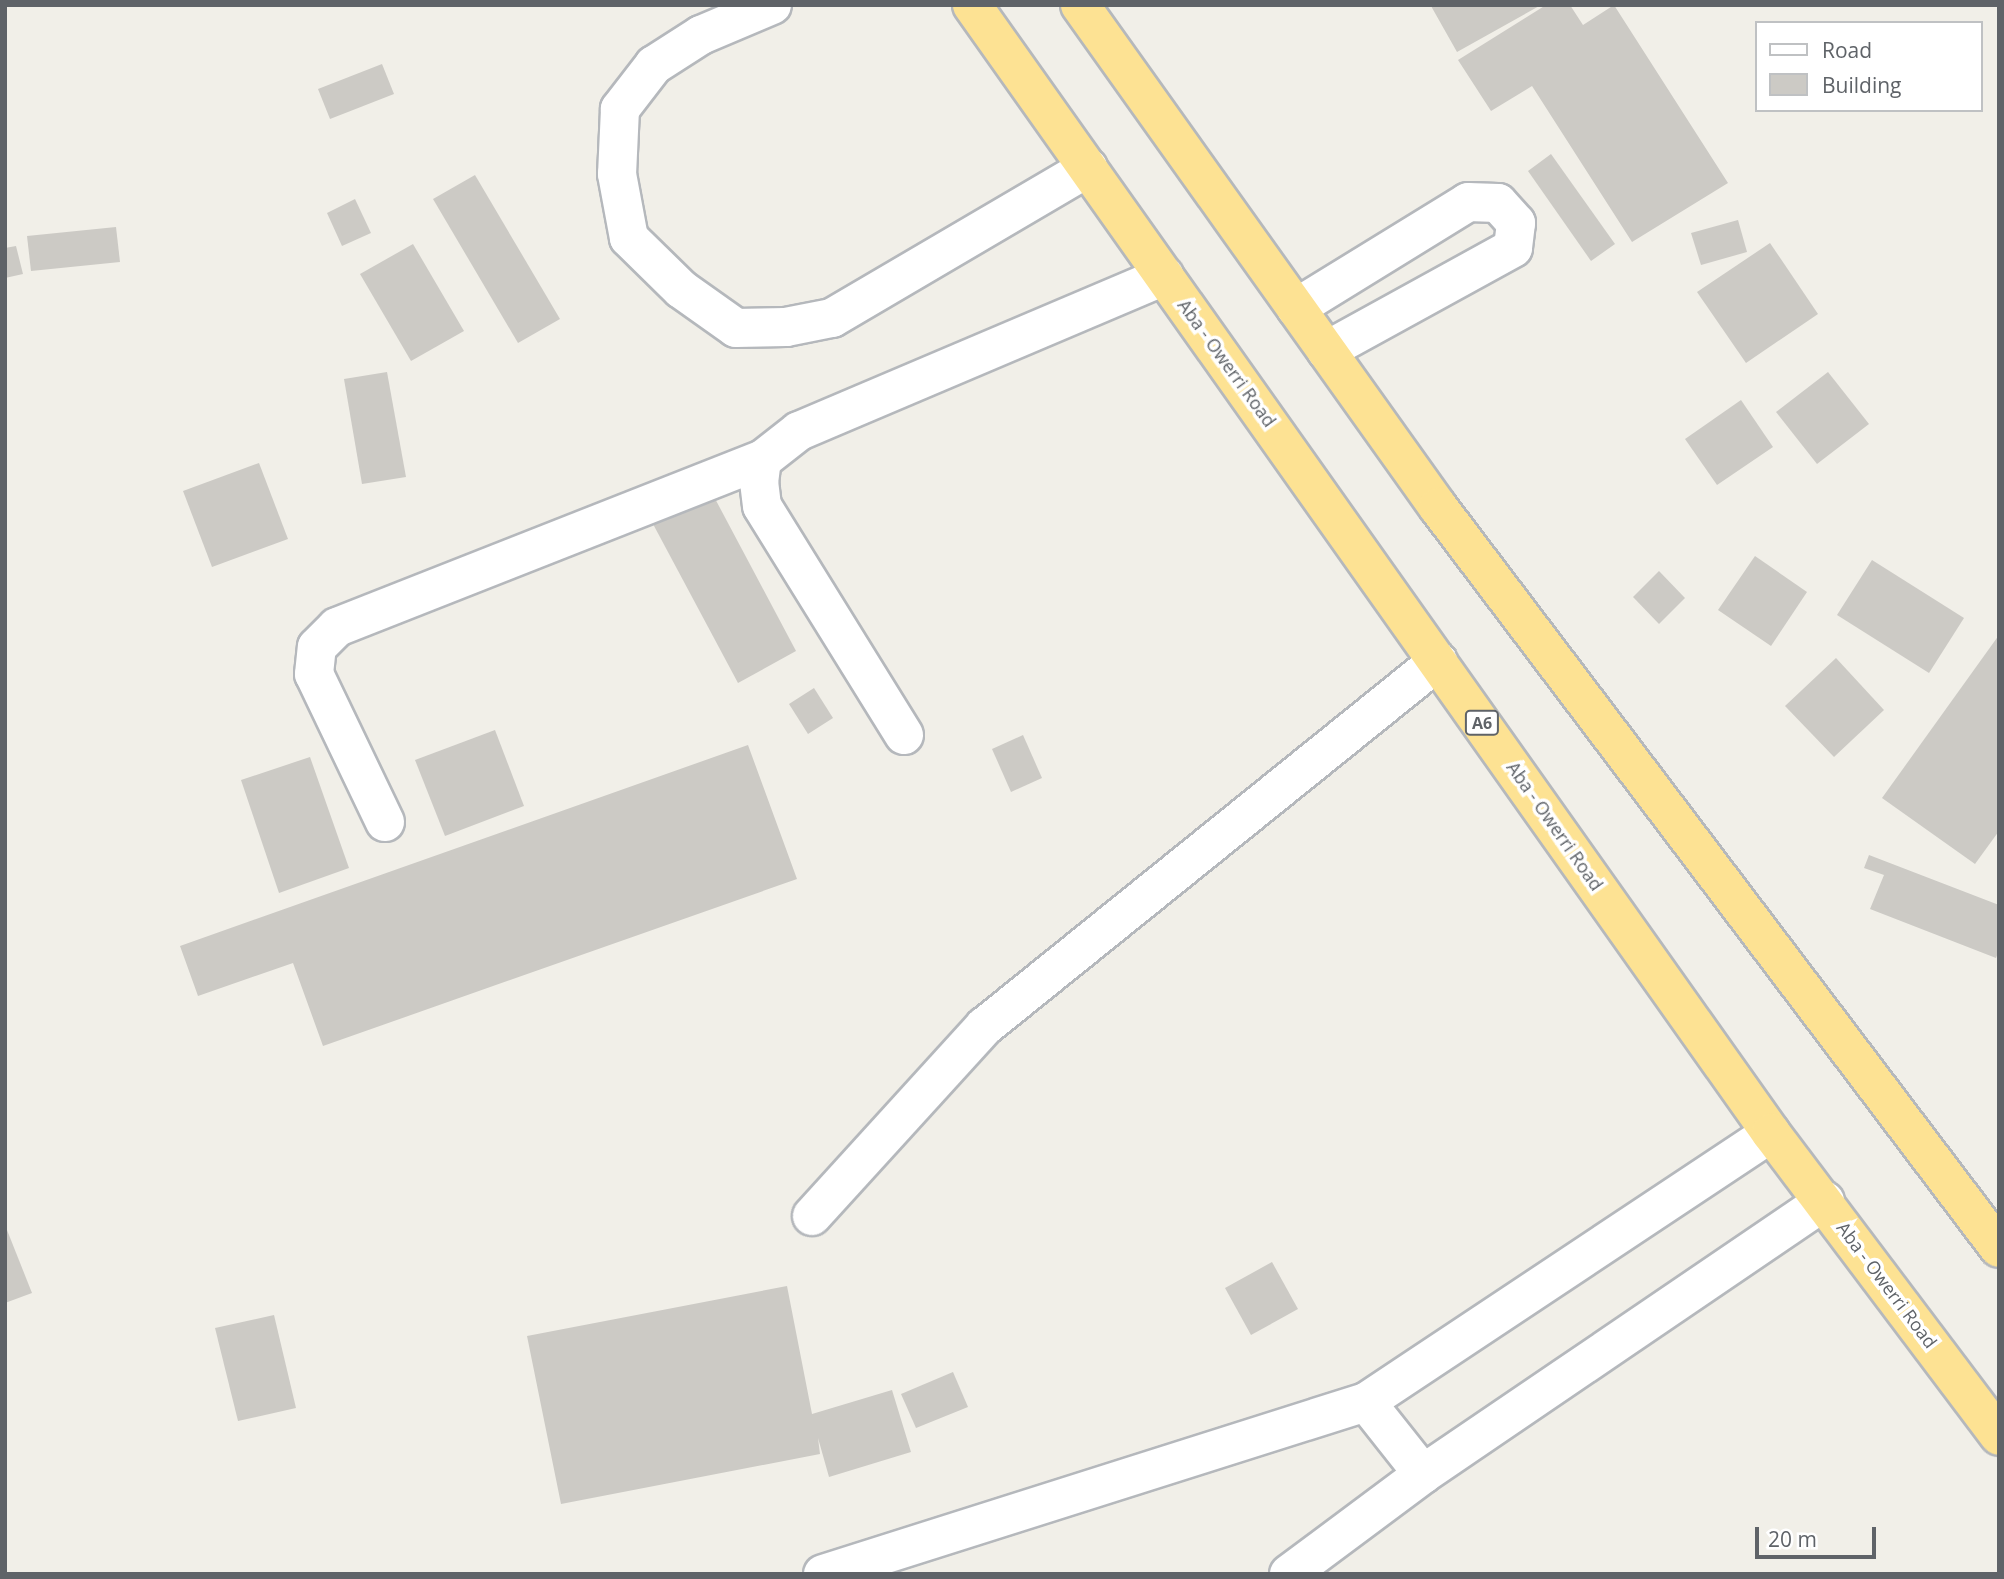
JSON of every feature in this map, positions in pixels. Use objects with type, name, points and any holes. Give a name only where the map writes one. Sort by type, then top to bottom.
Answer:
[{"type":"highway","name":"Aba - Owerri Road","points":[[972,5],[1771,1133],[1825,1201],[1999,1436]]},
{"type":"highway","points":[[1080,5],[1438,507],[1999,1248]]},
{"type":"lane","points":[[772,5],[701,35],[654,65],[620,109],[617,174],[629,238],[681,289],[736,328],[786,327],[832,318],[1088,168]]},
{"type":"lane","points":[[1296,308],[1468,202],[1498,202],[1516,223],[1513,248],[1326,351]]},
{"type":"lane","points":[[385,822],[314,674],[317,647],[337,627],[762,460],[799,431],[1165,276]]},
{"type":"lane","points":[[762,460],[758,484],[762,506],[904,735]]},
{"type":"lane","points":[[812,1216],[984,1027],[1438,661]]},
{"type":"lane","points":[[823,1574],[1366,1402],[1771,1133]]},
{"type":"lane","points":[[1289,1574],[1423,1474],[1825,1201]]},
{"type":"lane","points":[[1366,1402],[1423,1474]]},
{"type":"building","points":[[1541,5],[1457,52],[1431,6]]},
{"type":"building","points":[[1546,5],[1570,5],[1583,25],[1614,5],[1728,183],[1632,242],[1532,86],[1491,111],[1458,60]]},
{"type":"building","points":[[382,64],[394,94],[330,119],[318,89]]},
{"type":"building","points":[[1551,154],[1615,244],[1591,261],[1528,171]]},
{"type":"building","points":[[475,175],[560,319],[518,343],[433,199]]},
{"type":"building","points":[[355,199],[371,233],[342,246],[327,213]]},
{"type":"building","points":[[1738,220],[1747,252],[1701,265],[1691,233]]},
{"type":"building","points":[[116,227],[120,262],[31,271],[27,236]]},
{"type":"building","points":[[1770,243],[1818,314],[1746,363],[1697,292]]},
{"type":"building","points":[[413,244],[464,331],[411,361],[360,274]]},
{"type":"building","points":[[16,246],[23,274],[5,278],[5,248]]},
{"type":"building","points":[[387,372],[406,477],[362,484],[344,379]]},
{"type":"building","points":[[1828,372],[1869,424],[1817,464],[1776,412]]},
{"type":"building","points":[[1741,400],[1773,447],[1717,485],[1685,439]]},
{"type":"building","points":[[259,463],[288,539],[212,567],[183,491]]},
{"type":"building","points":[[712,493],[796,651],[738,683],[653,524]]},
{"type":"building","points":[[1755,556],[1807,592],[1771,646],[1718,610]]},
{"type":"building","points":[[1872,560],[1964,618],[1929,673],[1837,615]]},
{"type":"building","points":[[1659,571],[1685,598],[1659,624],[1633,597]]},
{"type":"building","points":[[1999,635],[1999,831],[1975,864],[1882,798]]},
{"type":"building","points":[[1836,658],[1884,710],[1834,757],[1785,706]]},
{"type":"building","points":[[814,688],[833,718],[808,734],[789,704]]},
{"type":"building","points":[[495,730],[524,806],[445,836],[415,760]]},
{"type":"building","points":[[1023,735],[1042,778],[1011,792],[992,749]]},
{"type":"building","points":[[748,745],[797,879],[323,1046],[293,963],[198,996],[180,946]]},
{"type":"building","points":[[310,757],[349,868],[279,893],[241,780]]},
{"type":"building","points":[[1869,855],[1999,905],[1999,950],[1996,958],[1870,909],[1884,875],[1864,868]]},
{"type":"building","points":[[5,1225],[32,1293],[5,1303]]},
{"type":"building","points":[[1272,1262],[1298,1309],[1251,1335],[1225,1288]]},
{"type":"building","points":[[787,1286],[812,1414],[892,1390],[911,1452],[829,1477],[818,1438],[820,1454],[561,1504],[527,1336]]},
{"type":"building","points":[[274,1315],[296,1408],[238,1421],[215,1328]]},
{"type":"building","points":[[953,1372],[968,1407],[916,1428],[901,1394]]}]
